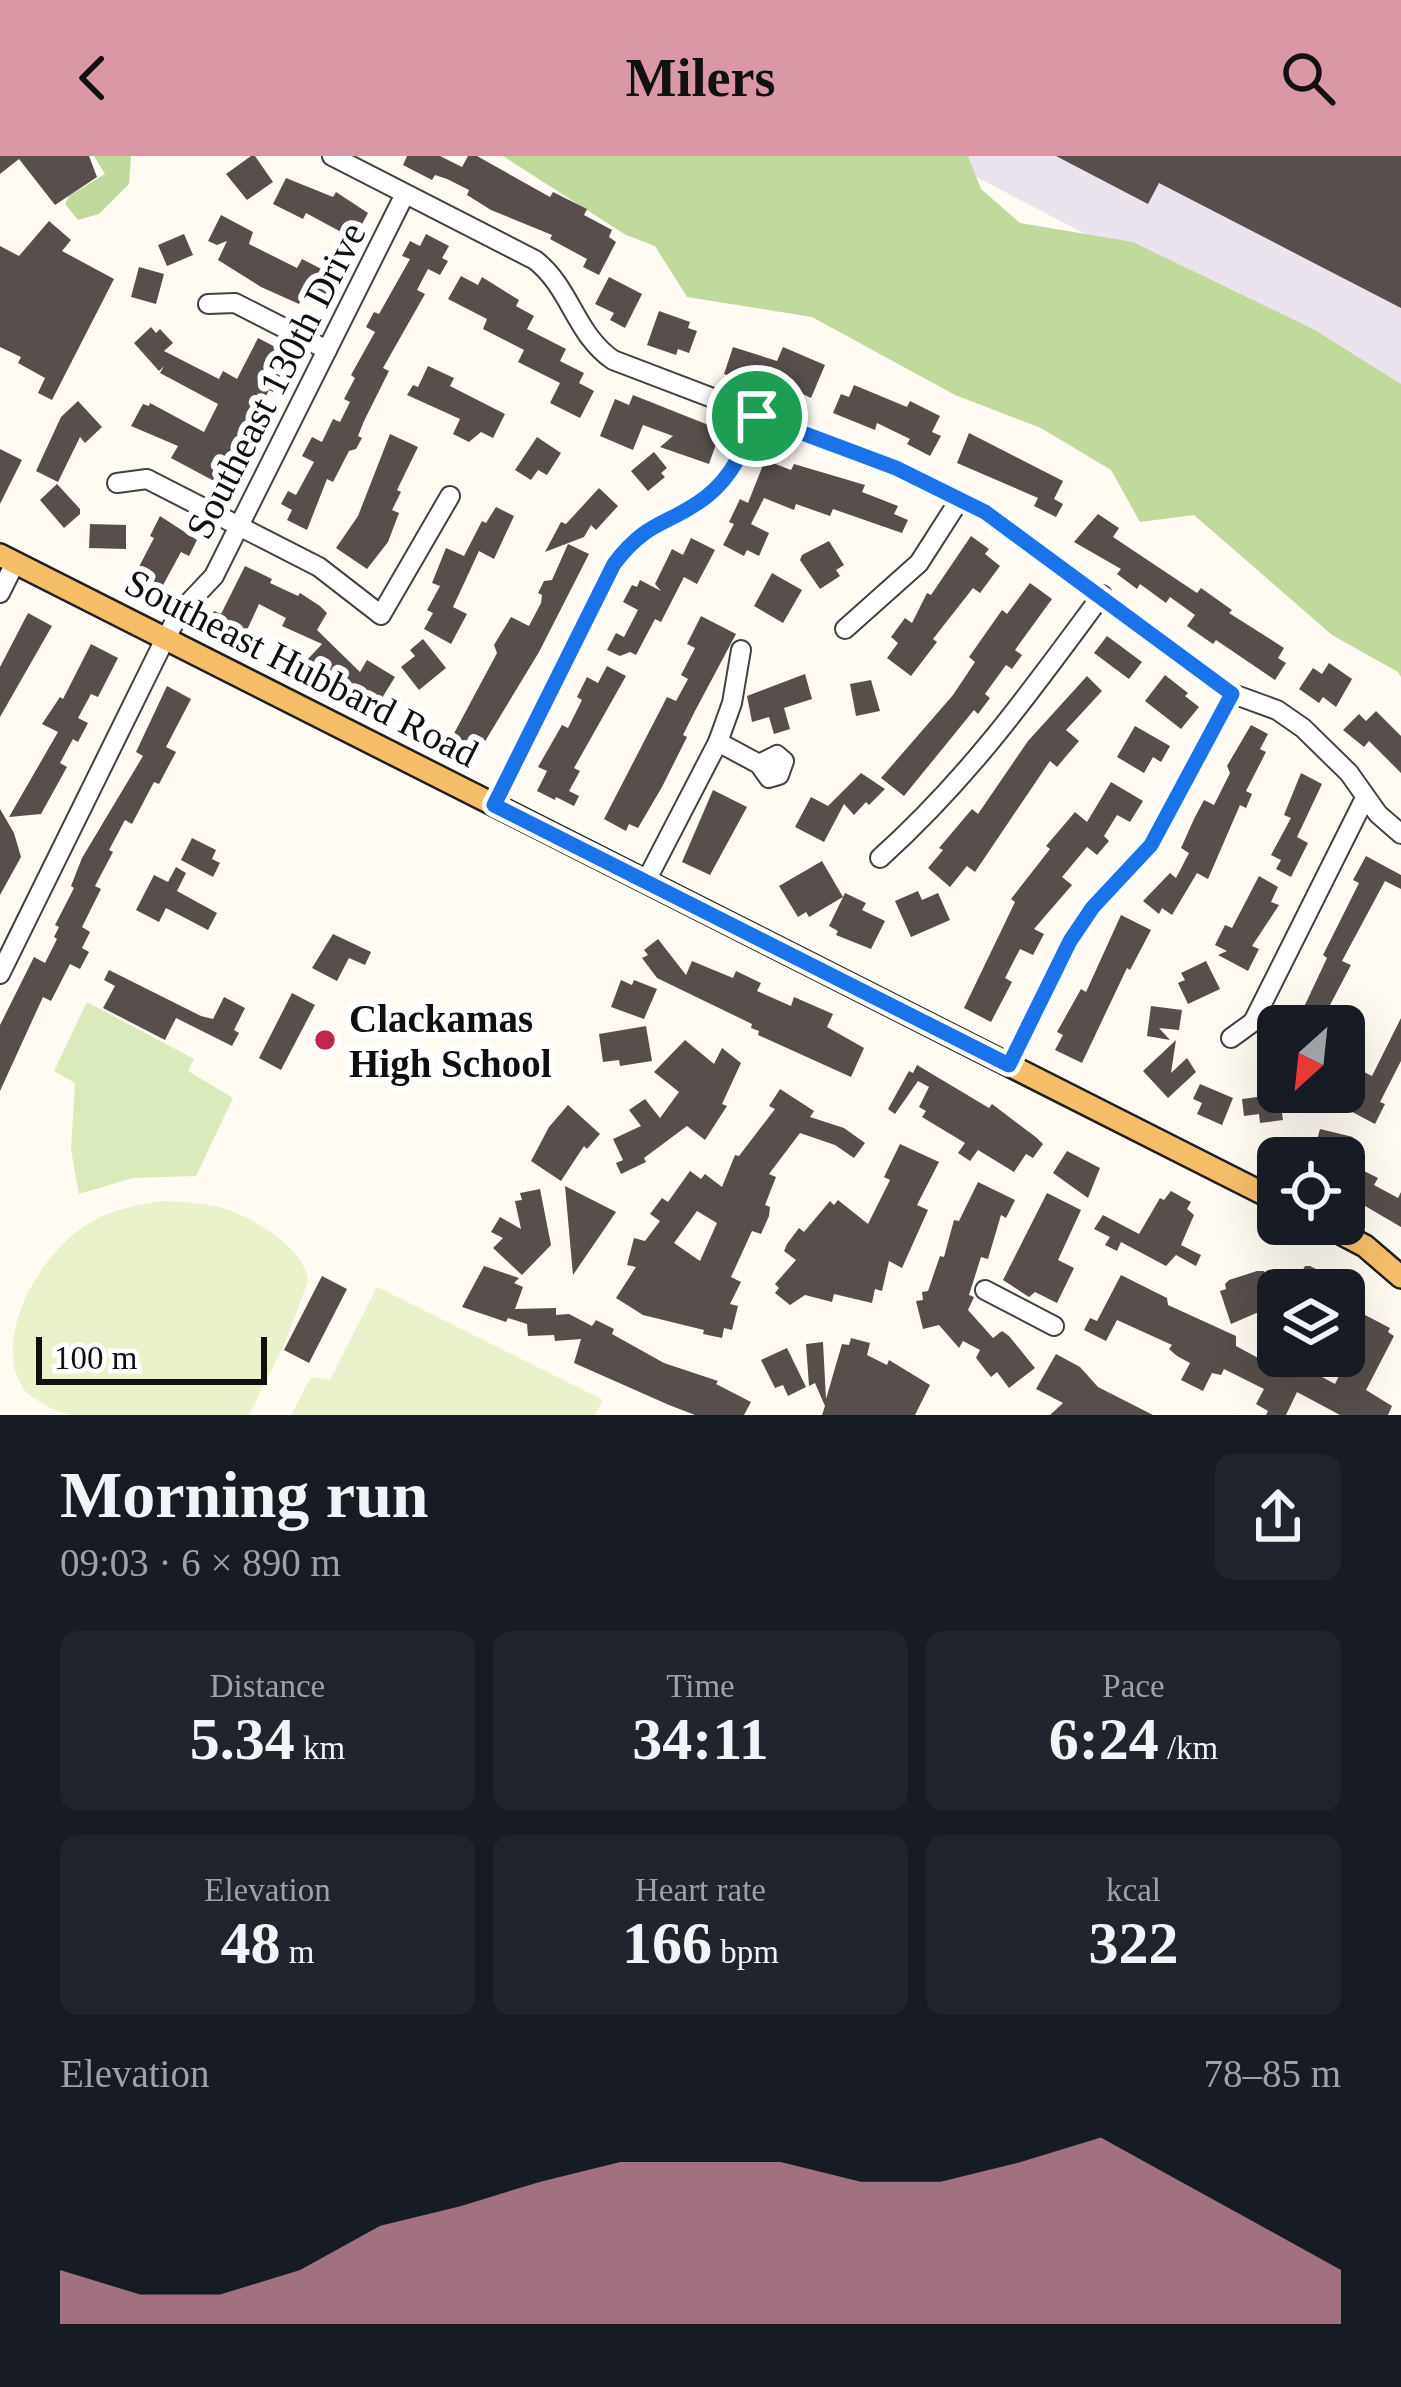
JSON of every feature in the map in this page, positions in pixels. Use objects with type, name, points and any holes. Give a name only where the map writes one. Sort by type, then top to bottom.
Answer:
[{"type":"main road","name":"Southeast Hubbard Road","points":[[8,559],[1257,1190]]},
{"type":"main road","points":[[1363,1245],[1401,1277]]},
{"type":"street","points":[[332,156],[535,260],[552,273],[583,333],[613,360],[896,468],[1008,526],[1232,694],[1277,710],[1304,728],[1401,834]]},
{"type":"street","name":"Southeast 130th Drive","points":[[0,974],[165,639],[181,611],[214,576],[405,194]]},
{"type":"street","points":[[208,304],[235,303],[327,350]]},
{"type":"street","points":[[494,805],[614,564],[643,531],[716,488],[743,451],[757,416]]},
{"type":"street","points":[[117,483],[147,479],[339,579],[381,615],[449,496]]},
{"type":"street","points":[[845,628],[920,563],[960,499]]},
{"type":"street","points":[[0,593],[8,559]]},
{"type":"street","points":[[880,857],[959,783],[1102,595]]},
{"type":"street","points":[[646,881],[718,742],[732,703],[741,650]]},
{"type":"street","points":[[1009,1065],[1070,941],[1093,907],[1151,845],[1232,694]]},
{"type":"street","points":[[718,742],[759,764]]},
{"type":"street","points":[[1231,1038],[1253,1022],[1365,798]]},
{"type":"street","points":[[985,1290],[1054,1326]]},
{"type":"shaded area","points":[[935,156],[1401,156],[1401,399],[982,180]]},
{"type":"green space","points":[[94,156],[131,156],[129,184],[99,214],[78,220],[65,204],[69,196],[105,174]]},
{"type":"green space","points":[[503,156],[968,156],[981,189],[1020,223],[1133,242],[1315,330],[1401,384],[1401,677],[1332,635],[1194,515],[1140,522],[1111,470],[1041,428],[955,395],[812,317],[687,297],[655,246],[626,235]]},
{"type":"green space","points":[[87,1002],[194,1059],[188,1071],[233,1098],[196,1176],[133,1178],[79,1194],[71,1150],[75,1083],[54,1071]]},
{"type":"green space","points":[[164,1201],[235,1212],[276,1236],[305,1270],[308,1282],[283,1347],[249,1415],[73,1415],[40,1402],[22,1386],[13,1353],[21,1308],[31,1287],[59,1248],[93,1221]]},
{"type":"green space","points":[[377,1287],[603,1400],[595,1415],[291,1415],[311,1377],[330,1380]]},
{"type":"building","points":[[0,156],[89,156],[97,177],[55,205],[19,159],[0,174]]},
{"type":"building","points":[[251,156],[273,182],[247,200],[226,174]]},
{"type":"building","points":[[407,156],[440,156],[462,167],[468,156],[477,156],[550,197],[553,192],[587,209],[584,215],[612,230],[609,237],[616,242],[599,275],[583,267],[587,259],[550,239],[552,235],[491,210],[467,195],[469,190],[447,179],[435,175],[432,180],[403,165]]},
{"type":"building","points":[[1056,156],[1401,156],[1401,308],[1159,183],[1148,204]]},
{"type":"building","points":[[286,178],[333,197],[336,192],[368,213],[354,239],[306,213],[303,219],[273,204]]},
{"type":"building","points":[[221,215],[253,232],[249,244],[297,268],[302,259],[337,277],[320,308],[261,287],[218,260],[227,241],[217,245],[208,241]]},
{"type":"building","points":[[49,221],[71,240],[62,251],[114,279],[52,400],[38,393],[45,378],[18,363],[21,357],[0,347],[0,246],[19,256]]},
{"type":"building","points":[[184,234],[193,255],[167,266],[158,245]]},
{"type":"building","points":[[426,234],[449,246],[442,258],[448,261],[440,275],[428,269],[417,290],[425,294],[383,368],[389,371],[364,421],[358,436],[362,438],[349,451],[333,482],[327,479],[307,530],[287,520],[292,510],[281,504],[288,491],[296,495],[314,462],[302,456],[312,437],[322,442],[333,419],[340,422],[350,402],[344,399],[355,378],[351,375],[375,332],[366,327],[374,312],[379,314],[410,259],[402,256],[410,241],[420,246]]},
{"type":"building","points":[[139,267],[164,274],[156,304],[131,297]]},
{"type":"building","points":[[461,276],[478,285],[482,277],[519,300],[516,306],[534,316],[527,329],[566,349],[560,361],[584,373],[579,383],[594,391],[580,418],[550,403],[560,383],[518,362],[524,350],[483,329],[487,319],[448,299]]},
{"type":"building","points":[[609,277],[642,294],[625,328],[610,320],[614,313],[595,304]]},
{"type":"building","points":[[659,311],[690,322],[688,328],[697,331],[689,353],[678,349],[676,355],[647,345]]},
{"type":"building","points":[[151,327],[156,333],[160,329],[173,343],[164,351],[219,379],[223,371],[237,379],[258,338],[285,352],[273,392],[269,390],[258,412],[253,410],[234,448],[234,454],[245,459],[229,489],[171,458],[178,446],[131,426],[143,404],[150,403],[204,432],[218,404],[160,373],[164,366],[159,371],[134,343]]},
{"type":"building","points":[[733,347],[777,361],[783,347],[825,365],[811,398],[794,390],[789,401],[764,390],[766,387],[724,374]]},
{"type":"building","points":[[428,366],[454,378],[450,386],[505,414],[493,438],[481,432],[469,442],[453,434],[460,419],[407,395],[413,385],[418,387]]},
{"type":"building","points":[[854,385],[907,407],[910,401],[940,416],[932,432],[941,436],[930,456],[907,444],[910,439],[877,423],[875,430],[833,413],[841,394],[849,397]]},
{"type":"building","points":[[633,395],[721,430],[709,464],[660,447],[673,436],[643,425],[633,450],[600,436],[615,399],[629,405]]},
{"type":"building","points":[[78,401],[102,427],[85,443],[80,437],[58,482],[36,471],[61,417]]},
{"type":"building","points":[[969,433],[1063,481],[1054,499],[1063,504],[1056,517],[1034,506],[1038,498],[957,463]]},
{"type":"building","points":[[390,434],[418,447],[397,490],[401,492],[392,510],[399,513],[388,542],[367,569],[336,548],[358,516]]},
{"type":"building","points":[[537,437],[561,453],[547,475],[538,470],[531,480],[515,470]]},
{"type":"building","points":[[0,449],[22,460],[0,504]]},
{"type":"building","points":[[654,452],[667,468],[661,473],[665,477],[648,491],[631,471]]},
{"type":"building","points":[[765,460],[865,485],[862,492],[898,506],[894,514],[908,520],[902,533],[833,509],[830,516],[796,504],[794,510],[764,498],[751,524],[769,533],[759,556],[747,550],[744,556],[723,545],[740,499],[748,503]]},
{"type":"building","points":[[57,484],[80,509],[64,528],[40,500]]},
{"type":"building","points":[[599,488],[618,506],[596,530],[591,525],[584,537],[545,552],[561,522],[566,524]]},
{"type":"building","points":[[496,507],[514,516],[494,559],[479,551],[453,607],[467,614],[451,644],[424,629],[433,613],[427,610],[440,586],[432,583],[446,548],[464,556],[482,521],[486,523]]},
{"type":"building","points":[[1098,514],[1119,528],[1113,537],[1197,593],[1201,588],[1232,610],[1229,613],[1284,648],[1278,658],[1286,663],[1275,680],[1187,626],[1195,615],[1170,597],[1166,603],[1140,584],[1137,589],[1117,574],[1121,569],[1074,542]]},
{"type":"building","points":[[160,516],[197,540],[189,556],[181,552],[162,587],[157,584],[151,595],[130,584]]},
{"type":"building","points":[[90,524],[126,525],[126,549],[89,548]]},
{"type":"building","points":[[971,536],[989,549],[985,554],[1000,566],[980,593],[973,588],[911,676],[887,658],[898,643],[891,637],[905,618],[912,623],[927,593],[931,595]]},
{"type":"building","points":[[691,538],[715,550],[697,584],[684,577],[661,622],[655,619],[636,655],[620,656],[607,650],[616,633],[624,637],[638,610],[623,602],[632,585],[637,587],[640,580],[661,591],[655,584],[672,549],[683,555]]},
{"type":"building","points":[[829,541],[844,565],[836,570],[840,576],[820,589],[800,560]]},
{"type":"building","points":[[568,544],[589,554],[539,652],[478,753],[451,739],[497,653],[494,645],[511,617],[529,626],[541,603],[538,593],[544,581],[552,580]]},
{"type":"building","points":[[245,566],[320,606],[327,613],[317,630],[360,672],[367,660],[395,677],[377,706],[341,683],[337,687],[308,659],[322,644],[282,626],[286,618],[259,604],[242,641],[208,625],[214,611],[221,614]]},
{"type":"building","points":[[772,573],[802,590],[783,623],[754,606]]},
{"type":"building","points":[[1030,583],[1052,599],[1015,650],[1022,655],[1012,669],[1006,665],[985,694],[990,698],[978,714],[974,710],[904,796],[881,778],[953,695],[975,662],[969,657],[1002,610],[1007,614]]},
{"type":"building","points":[[28,613],[52,626],[0,717],[0,667]]},
{"type":"building","points":[[701,616],[736,634],[683,735],[687,737],[662,787],[638,828],[629,824],[626,831],[604,819],[667,697],[676,701],[688,679],[681,675],[695,648],[687,644]]},
{"type":"building","points":[[1107,636],[1142,662],[1129,679],[1094,653]]},
{"type":"building","points":[[423,639],[446,668],[419,690],[401,667],[415,656],[410,650]]},
{"type":"building","points":[[91,644],[118,658],[98,697],[91,694],[78,718],[88,723],[60,763],[67,767],[41,814],[9,817],[58,732],[42,724],[63,699]]},
{"type":"building","points":[[1329,663],[1352,679],[1336,707],[1323,697],[1319,703],[1299,689],[1313,668],[1322,674]]},
{"type":"building","points":[[607,666],[626,676],[574,768],[580,771],[569,791],[579,796],[574,806],[537,791],[547,771],[538,767],[562,725],[568,728],[587,677],[598,683]]},
{"type":"building","points":[[805,674],[812,699],[784,708],[790,729],[774,734],[769,717],[752,722],[747,696]]},
{"type":"building","points":[[1165,675],[1199,707],[1181,729],[1145,701]]},
{"type":"building","points":[[1087,676],[1102,691],[1066,730],[1079,741],[1057,767],[1050,761],[975,872],[967,866],[950,887],[928,868],[943,850],[939,848],[972,809],[978,814],[1028,741]]},
{"type":"building","points":[[871,680],[880,711],[856,716],[850,684]]},
{"type":"building","points":[[167,686],[191,699],[166,747],[176,752],[132,824],[125,820],[109,850],[113,852],[95,886],[101,889],[82,927],[90,932],[82,948],[89,952],[80,969],[70,964],[51,1001],[43,997],[0,1091],[0,1025],[34,957],[45,963],[57,939],[59,927],[55,925],[74,888],[82,858],[143,756],[136,752]]},
{"type":"building","points":[[1376,711],[1401,736],[1401,773],[1369,741],[1364,747],[1343,730],[1359,714],[1366,721]]},
{"type":"building","points":[[1251,725],[1268,734],[1260,749],[1266,752],[1246,791],[1252,794],[1246,808],[1240,805],[1208,879],[1197,873],[1172,915],[1162,908],[1159,914],[1143,901],[1170,873],[1176,878],[1189,853],[1181,848],[1194,819],[1204,800],[1214,805],[1230,773],[1227,766]]},
{"type":"building","points":[[1135,726],[1170,746],[1161,762],[1153,757],[1144,773],[1117,757]]},
{"type":"building","points":[[861,773],[885,789],[854,815],[844,804],[824,842],[795,827],[811,797],[828,806]]},
{"type":"building","points":[[1301,773],[1322,784],[1297,837],[1308,843],[1291,877],[1276,869],[1281,860],[1271,855],[1291,818],[1284,815]]},
{"type":"building","points":[[1111,782],[1143,801],[1130,822],[1117,815],[1104,836],[1109,841],[1097,855],[1087,847],[1062,877],[1072,885],[1034,929],[1044,934],[1033,955],[1020,949],[1005,978],[1012,982],[991,1022],[964,1008],[1015,902],[1011,899],[1075,812],[1087,822]]},
{"type":"building","points":[[713,790],[747,807],[710,875],[682,862]]},
{"type":"building","points":[[0,809],[21,857],[0,895]]},
{"type":"building","points":[[192,838],[216,850],[212,859],[220,863],[213,877],[181,860]]},
{"type":"building","points":[[1366,856],[1401,875],[1401,889],[1385,881],[1342,961],[1351,965],[1330,1005],[1305,1005],[1327,958],[1323,955],[1359,883],[1353,880]]},
{"type":"building","points":[[822,861],[843,897],[809,917],[806,912],[798,917],[779,886]]},
{"type":"building","points":[[176,867],[186,873],[177,891],[217,913],[208,930],[166,908],[159,922],[136,910],[154,875],[168,882]]},
{"type":"building","points":[[1259,876],[1278,887],[1271,902],[1279,905],[1252,946],[1259,949],[1248,971],[1218,955],[1227,951],[1215,945],[1225,925],[1232,928]]},
{"type":"building","points":[[918,891],[922,900],[938,893],[950,920],[911,937],[895,901]]},
{"type":"building","points":[[845,893],[866,903],[862,910],[885,921],[871,949],[836,935],[838,931],[829,926]]},
{"type":"building","points":[[1121,915],[1151,930],[1130,970],[1127,968],[1082,1063],[1055,1050],[1063,1035],[1057,1032],[1081,989],[1086,992]]},
{"type":"building","points":[[333,934],[371,952],[365,965],[349,958],[337,981],[312,968]]},
{"type":"building","points":[[658,939],[686,975],[692,961],[733,978],[736,971],[761,983],[757,991],[791,1006],[794,997],[833,1014],[827,1027],[864,1048],[851,1077],[758,1035],[752,1024],[657,978],[642,958],[648,955],[644,950]]},
{"type":"building","points":[[1206,961],[1220,989],[1188,1004],[1178,983],[1185,980],[1181,973]]},
{"type":"building","points":[[109,970],[201,1016],[213,1019],[224,997],[245,1008],[232,1046],[176,1018],[165,1040],[103,1008],[115,986],[104,980]]},
{"type":"building","points":[[621,980],[657,989],[644,1019],[611,1007]]},
{"type":"building","points":[[292,993],[315,1005],[281,1070],[259,1058]]},
{"type":"building","points":[[1151,1006],[1182,1010],[1179,1030],[1159,1028],[1170,1040],[1147,1036]]},
{"type":"building","points":[[1401,1018],[1401,1061],[1380,1102],[1385,1104],[1375,1124],[1354,1113],[1365,1113],[1365,1072],[1372,1076]]},
{"type":"building","points":[[646,1026],[652,1061],[620,1066],[619,1060],[603,1062],[599,1034]]},
{"type":"building","points":[[685,1040],[714,1064],[722,1048],[741,1063],[722,1104],[727,1106],[705,1140],[687,1126],[644,1158],[646,1162],[621,1174],[616,1163],[623,1160],[613,1139],[641,1126],[629,1110],[645,1099],[660,1118],[679,1092],[654,1072]]},
{"type":"building","points":[[1176,1040],[1171,1073],[1187,1058],[1196,1072],[1168,1098],[1143,1071]]},
{"type":"building","points":[[917,1065],[989,1108],[992,1104],[1043,1144],[1033,1158],[1026,1154],[1014,1172],[978,1150],[970,1161],[958,1153],[965,1143],[922,1117],[926,1111],[919,1107],[929,1087],[918,1081],[895,1114],[888,1109]]},
{"type":"building","points":[[1200,1084],[1233,1098],[1222,1125],[1197,1114],[1202,1103],[1193,1099]]},
{"type":"building","points":[[780,1089],[814,1111],[810,1117],[844,1128],[865,1143],[854,1158],[835,1145],[800,1133],[769,1174],[776,1177],[765,1205],[770,1207],[769,1216],[761,1234],[752,1231],[731,1277],[741,1282],[730,1304],[738,1306],[732,1330],[724,1328],[722,1338],[703,1334],[704,1330],[643,1315],[616,1298],[636,1267],[627,1265],[634,1238],[645,1241],[660,1221],[650,1214],[662,1198],[668,1202],[690,1171],[701,1179],[705,1174],[722,1187],[735,1155],[739,1156],[775,1109],[769,1106]],"holes":[[[697,1211],[717,1223],[700,1261],[674,1243]]]},
{"type":"building","points":[[1257,1097],[1257,1113],[1282,1113],[1283,1120],[1260,1123],[1259,1114],[1244,1116],[1242,1099]]},
{"type":"building","points":[[568,1105],[600,1134],[587,1149],[584,1146],[561,1181],[531,1161],[549,1127]]},
{"type":"building","points":[[1320,1129],[1353,1137],[1318,1137]]},
{"type":"building","points":[[900,1144],[939,1162],[917,1205],[928,1210],[902,1268],[889,1261],[882,1291],[875,1289],[872,1303],[834,1294],[832,1302],[805,1295],[790,1305],[775,1293],[779,1288],[775,1284],[796,1260],[784,1251],[787,1244],[830,1201],[834,1205],[838,1200],[868,1224],[890,1180],[884,1177]]},
{"type":"building","points":[[1067,1151],[1100,1168],[1088,1198],[1053,1173]]},
{"type":"building","points":[[1365,1172],[1378,1178],[1374,1185],[1398,1198],[1401,1192],[1401,1227],[1365,1206]]},
{"type":"building","points":[[978,1182],[1015,1200],[1006,1218],[1001,1215],[988,1259],[981,1257],[968,1310],[993,1338],[1002,1331],[1009,1336],[1035,1368],[1009,1388],[997,1372],[991,1377],[976,1358],[980,1350],[963,1341],[959,1348],[939,1325],[923,1329],[916,1301],[923,1300],[922,1292],[928,1291],[954,1220],[959,1221]]},
{"type":"building","points":[[565,1186],[616,1212],[573,1275]]},
{"type":"building","points":[[540,1189],[551,1245],[522,1275],[493,1248],[503,1238],[491,1232],[500,1217],[521,1229],[515,1201],[522,1200],[520,1193]]},
{"type":"building","points":[[1171,1191],[1191,1202],[1187,1209],[1194,1215],[1181,1245],[1201,1255],[1196,1266],[1176,1255],[1166,1266],[1121,1242],[1117,1251],[1105,1245],[1110,1237],[1094,1229],[1103,1215],[1139,1234],[1160,1198],[1164,1200]]},
{"type":"building","points":[[1047,1193],[1081,1210],[1058,1260],[1074,1268],[1057,1303],[1035,1292],[1029,1297],[1003,1280]]},
{"type":"building","points":[[484,1266],[519,1278],[514,1283],[523,1287],[515,1309],[556,1308],[556,1315],[569,1314],[592,1326],[596,1320],[664,1363],[718,1381],[716,1384],[751,1402],[744,1415],[695,1415],[574,1363],[581,1339],[528,1336],[527,1324],[462,1307]]},
{"type":"building","points":[[1257,1271],[1257,1313],[1231,1324],[1220,1291],[1229,1280]]},
{"type":"building","points":[[1121,1275],[1167,1298],[1168,1305],[1236,1336],[1236,1346],[1257,1357],[1257,1377],[1322,1377],[1335,1384],[1338,1377],[1365,1377],[1365,1315],[1390,1328],[1394,1336],[1366,1390],[1392,1406],[1388,1415],[1340,1415],[1297,1392],[1286,1415],[1266,1415],[1268,1411],[1256,1404],[1264,1389],[1224,1369],[1221,1375],[1212,1373],[1203,1391],[1181,1380],[1190,1363],[1169,1349],[1172,1345],[1117,1320],[1106,1341],[1084,1330],[1090,1318],[1097,1321]]},
{"type":"building","points":[[322,1276],[347,1289],[309,1363],[284,1350]]},
{"type":"building","points":[[851,1338],[870,1343],[867,1355],[887,1365],[889,1360],[930,1385],[915,1415],[822,1415],[825,1406],[815,1383],[809,1386],[806,1344],[823,1342],[826,1399],[842,1344],[849,1345]]},
{"type":"building","points":[[787,1348],[806,1387],[788,1396],[783,1385],[775,1388],[761,1360]]},
{"type":"building","points":[[1056,1354],[1080,1367],[1098,1387],[1153,1415],[1050,1415],[1063,1403],[1036,1389]]},
{"type":"place","name":"Clackamas High School","points":[[325,1040]]},
{"type":"route","points":[[757,416],[896,468],[985,512],[1232,694],[1151,845],[1093,907],[1070,941],[1009,1065],[494,805],[614,564],[643,531],[716,488],[743,451],[757,416]]}]
